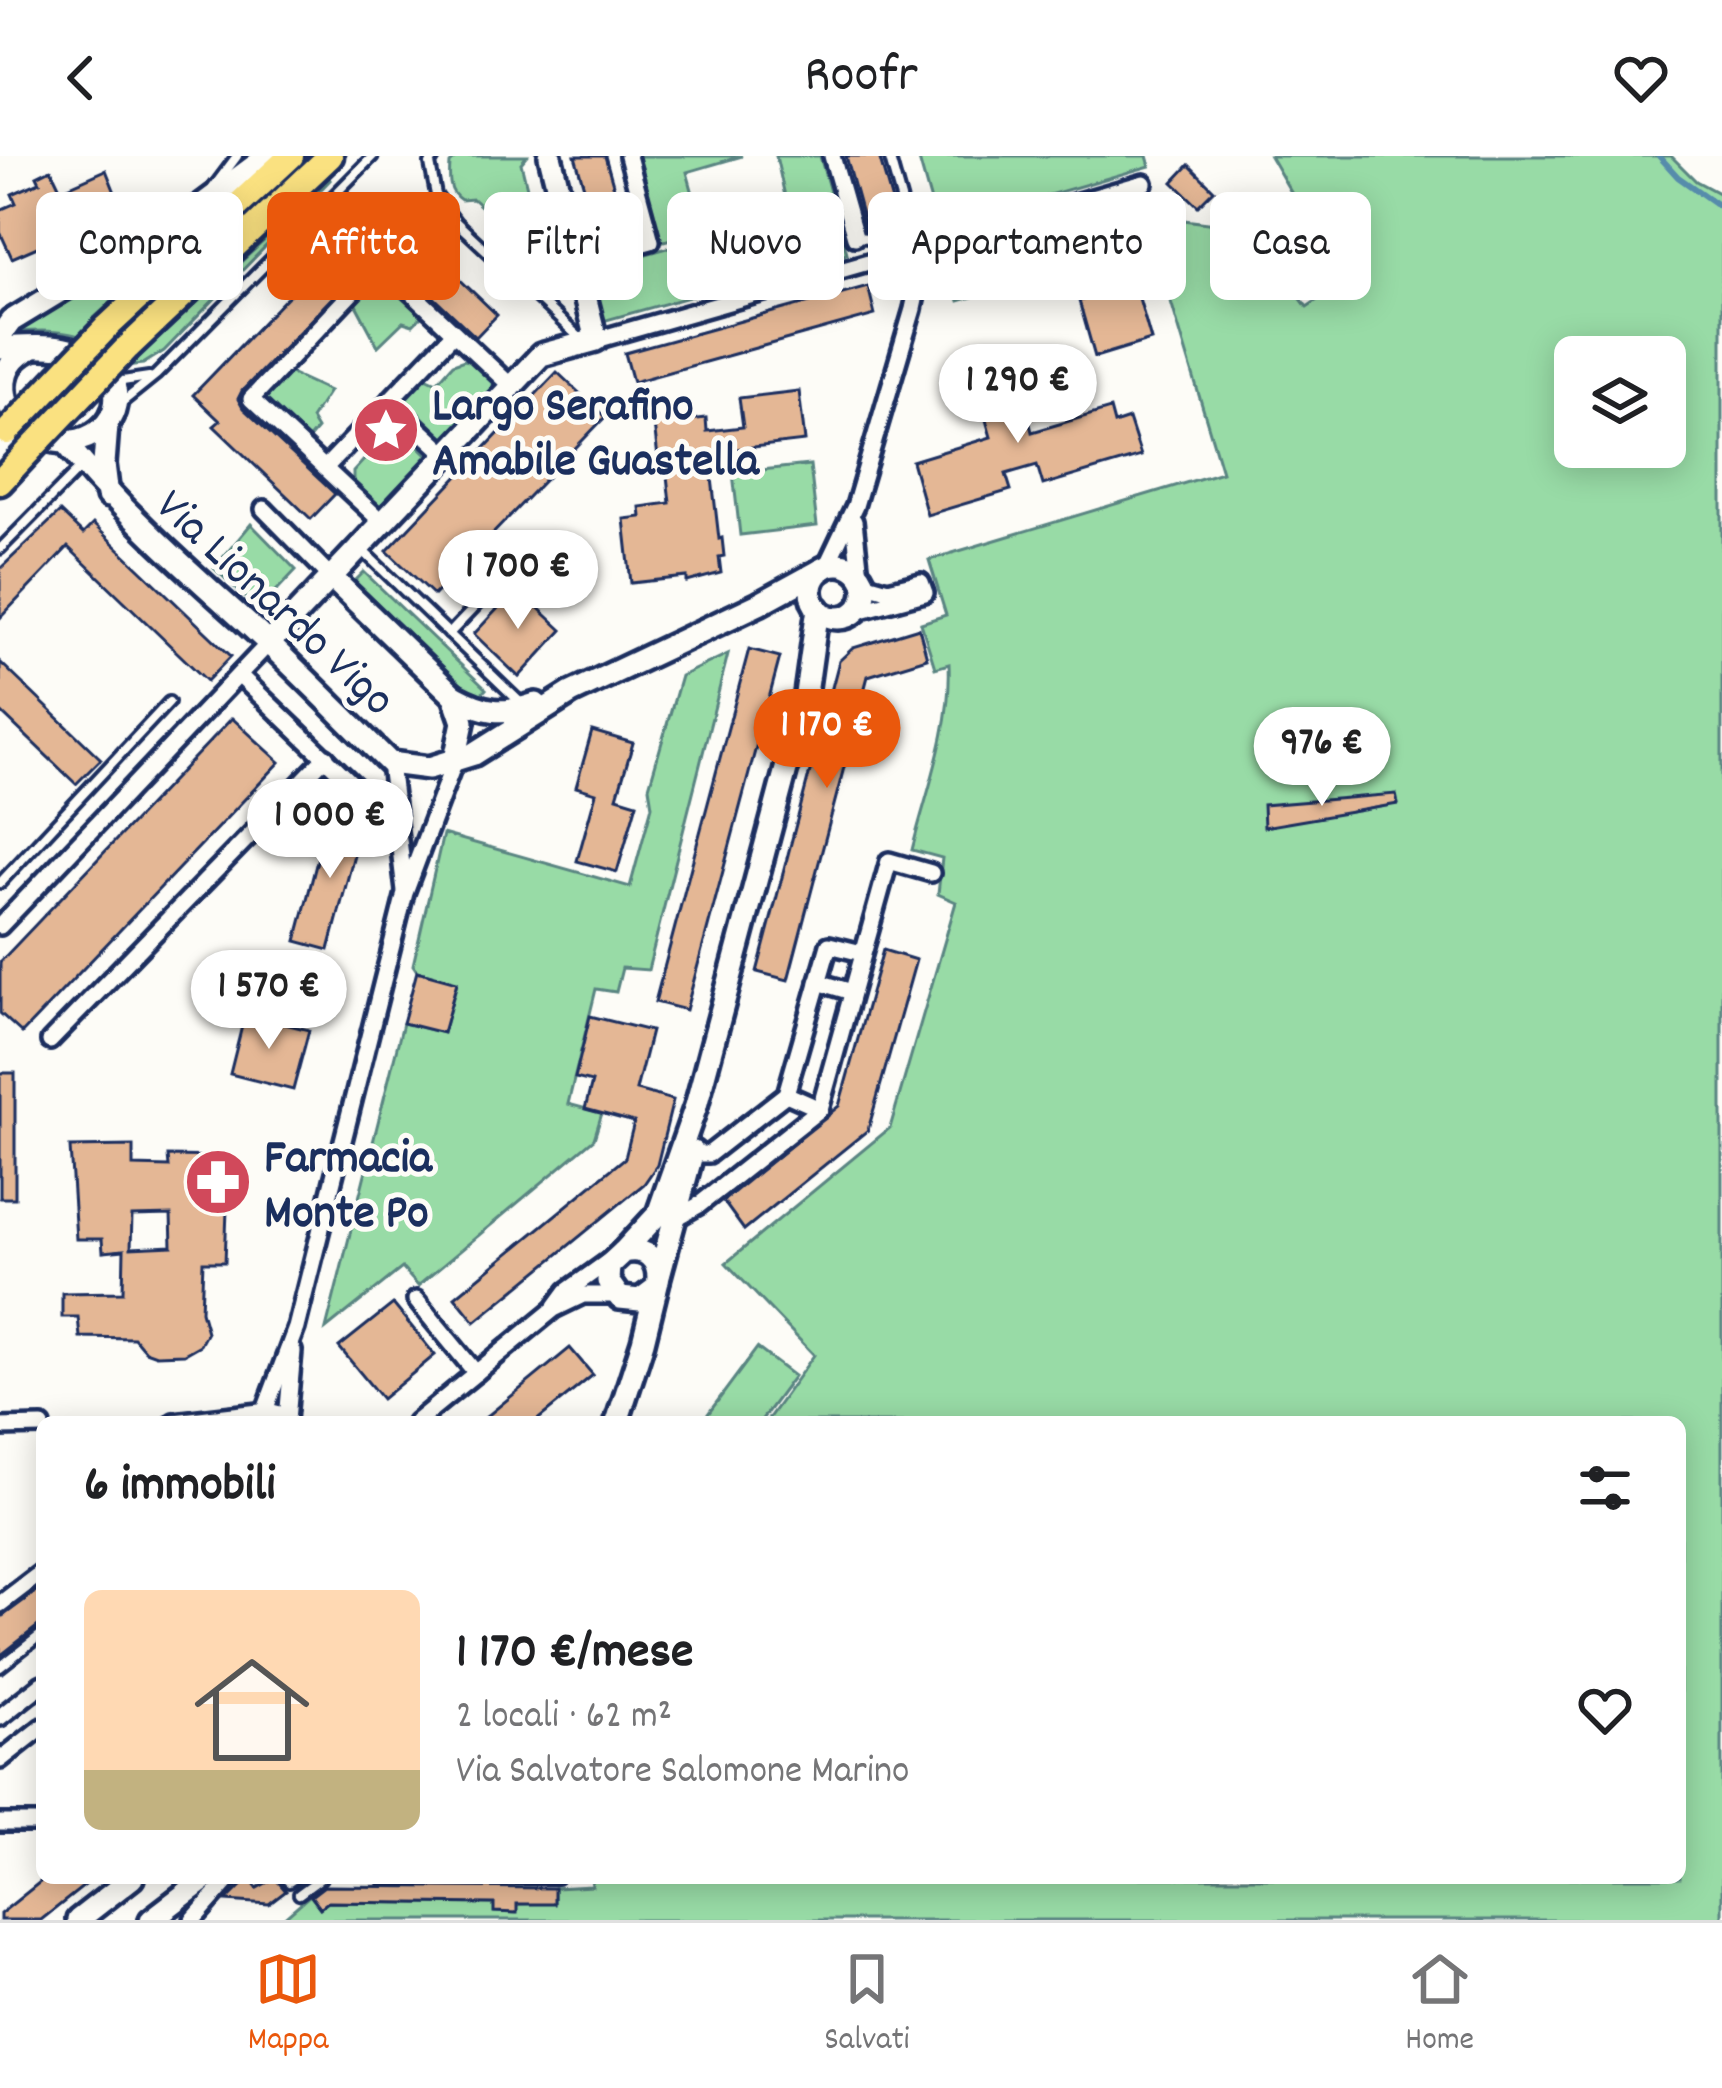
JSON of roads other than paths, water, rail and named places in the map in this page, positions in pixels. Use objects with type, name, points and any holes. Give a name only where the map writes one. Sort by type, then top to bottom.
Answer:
[{"type":"main road","points":[[0,482],[127,348],[330,156]]},
{"type":"main road","points":[[5,414],[106,328],[281,160]]},
{"type":"street","points":[[550,156],[558,192]]},
{"type":"street","points":[[628,156],[638,192]]},
{"type":"street","points":[[832,156],[855,237]]},
{"type":"street","points":[[226,192],[281,160]]},
{"type":"street","points":[[1113,192],[1144,183]]},
{"type":"street","points":[[643,211],[651,241],[643,243]]},
{"type":"street","points":[[383,523],[251,399],[380,263],[511,386]]},
{"type":"street","points":[[0,926],[542,355],[868,264]]},
{"type":"street","points":[[0,314],[36,299]]},
{"type":"street","points":[[0,336],[11,321],[43,300]]},
{"type":"street","points":[[582,300],[590,341]]},
{"type":"street","points":[[806,694],[816,607],[811,590],[855,506],[916,300]]},
{"type":"street","points":[[325,468],[454,333]]},
{"type":"street","points":[[42,346],[24,351],[11,363],[4,380],[5,414],[37,435],[64,442],[88,439],[111,417]]},
{"type":"street","points":[[0,348],[70,348],[104,367],[114,382],[104,464],[108,497]]},
{"type":"street","points":[[389,401],[447,455]]},
{"type":"street","name":"Via Lionardo Vigo","points":[[64,442],[108,497],[390,763]]},
{"type":"street","points":[[554,1310],[567,1291],[618,1255],[658,1214],[696,1106],[806,694],[829,637],[862,602],[855,506]]},
{"type":"street","name":"Via Lionardo Vigo","points":[[264,509],[332,578]]},
{"type":"street","points":[[405,893],[390,763],[429,768],[474,754],[571,693],[824,568],[848,566],[862,579],[887,590],[921,582],[925,593],[835,617],[790,597],[759,604]]},
{"type":"street","points":[[332,578],[454,696],[487,712],[525,708],[571,693]]},
{"type":"street","points":[[239,675],[397,827]]},
{"type":"street","points":[[287,1416],[296,1328],[405,893],[455,760],[464,722],[454,696]]},
{"type":"street","points":[[50,1042],[326,757]]},
{"type":"street","points":[[676,1218],[820,1109],[889,861],[931,872]]},
{"type":"street","points":[[694,1149],[710,1154],[786,1094],[829,945],[862,953]]},
{"type":"street","points":[[818,982],[852,992]]},
{"type":"street","points":[[786,1094],[820,1109]]},
{"type":"street","points":[[618,1416],[644,1342],[694,1149],[696,1106]]},
{"type":"street","points":[[750,1123],[771,1148]]},
{"type":"street","points":[[423,1416],[554,1310],[583,1295],[640,1300],[657,1284],[657,1265],[646,1253],[618,1255]]},
{"type":"street","points":[[618,1255],[607,1273],[632,1328],[628,1381]]},
{"type":"street","points":[[416,1300],[476,1373]]},
{"type":"street","points":[[259,1416],[296,1328]]},
{"type":"street","points":[[0,1427],[36,1426]]},
{"type":"street","points":[[0,1604],[36,1577]]},
{"type":"street","points":[[0,1717],[36,1689]]},
{"type":"street","points":[[0,1760],[36,1732]]},
{"type":"street","points":[[0,1823],[36,1823]]},
{"type":"street","points":[[78,1920],[124,1884]]},
{"type":"street","points":[[151,1920],[198,1884]]},
{"type":"street","points":[[193,1920],[225,1884]]},
{"type":"lane","points":[[211,192],[237,156]]},
{"type":"lane","points":[[111,417],[373,156]]},
{"type":"lane","points":[[435,156],[430,164],[436,195],[456,221],[590,341]]},
{"type":"lane","points":[[855,237],[909,227],[889,156]]},
{"type":"lane","points":[[114,382],[156,375]]},
{"type":"lane","points":[[0,549],[83,465]]},
{"type":"lane","points":[[360,548],[525,708]]},
{"type":"lane","points":[[449,634],[531,548]]},
{"type":"lane","points":[[0,883],[169,702]]},
{"type":"lane","points":[[0,1667],[36,1639]]},
{"type":"lane","points":[[299,1894],[313,1884]]},
{"type":"waterway","points":[[1659,156],[1678,177],[1722,208]]},
{"type":"place","name":"Largo Serafino Amabile Guastella","points":[[386,430]]},
{"type":"place","name":"Farmacia Monte Po","points":[[218,1182]]}]
